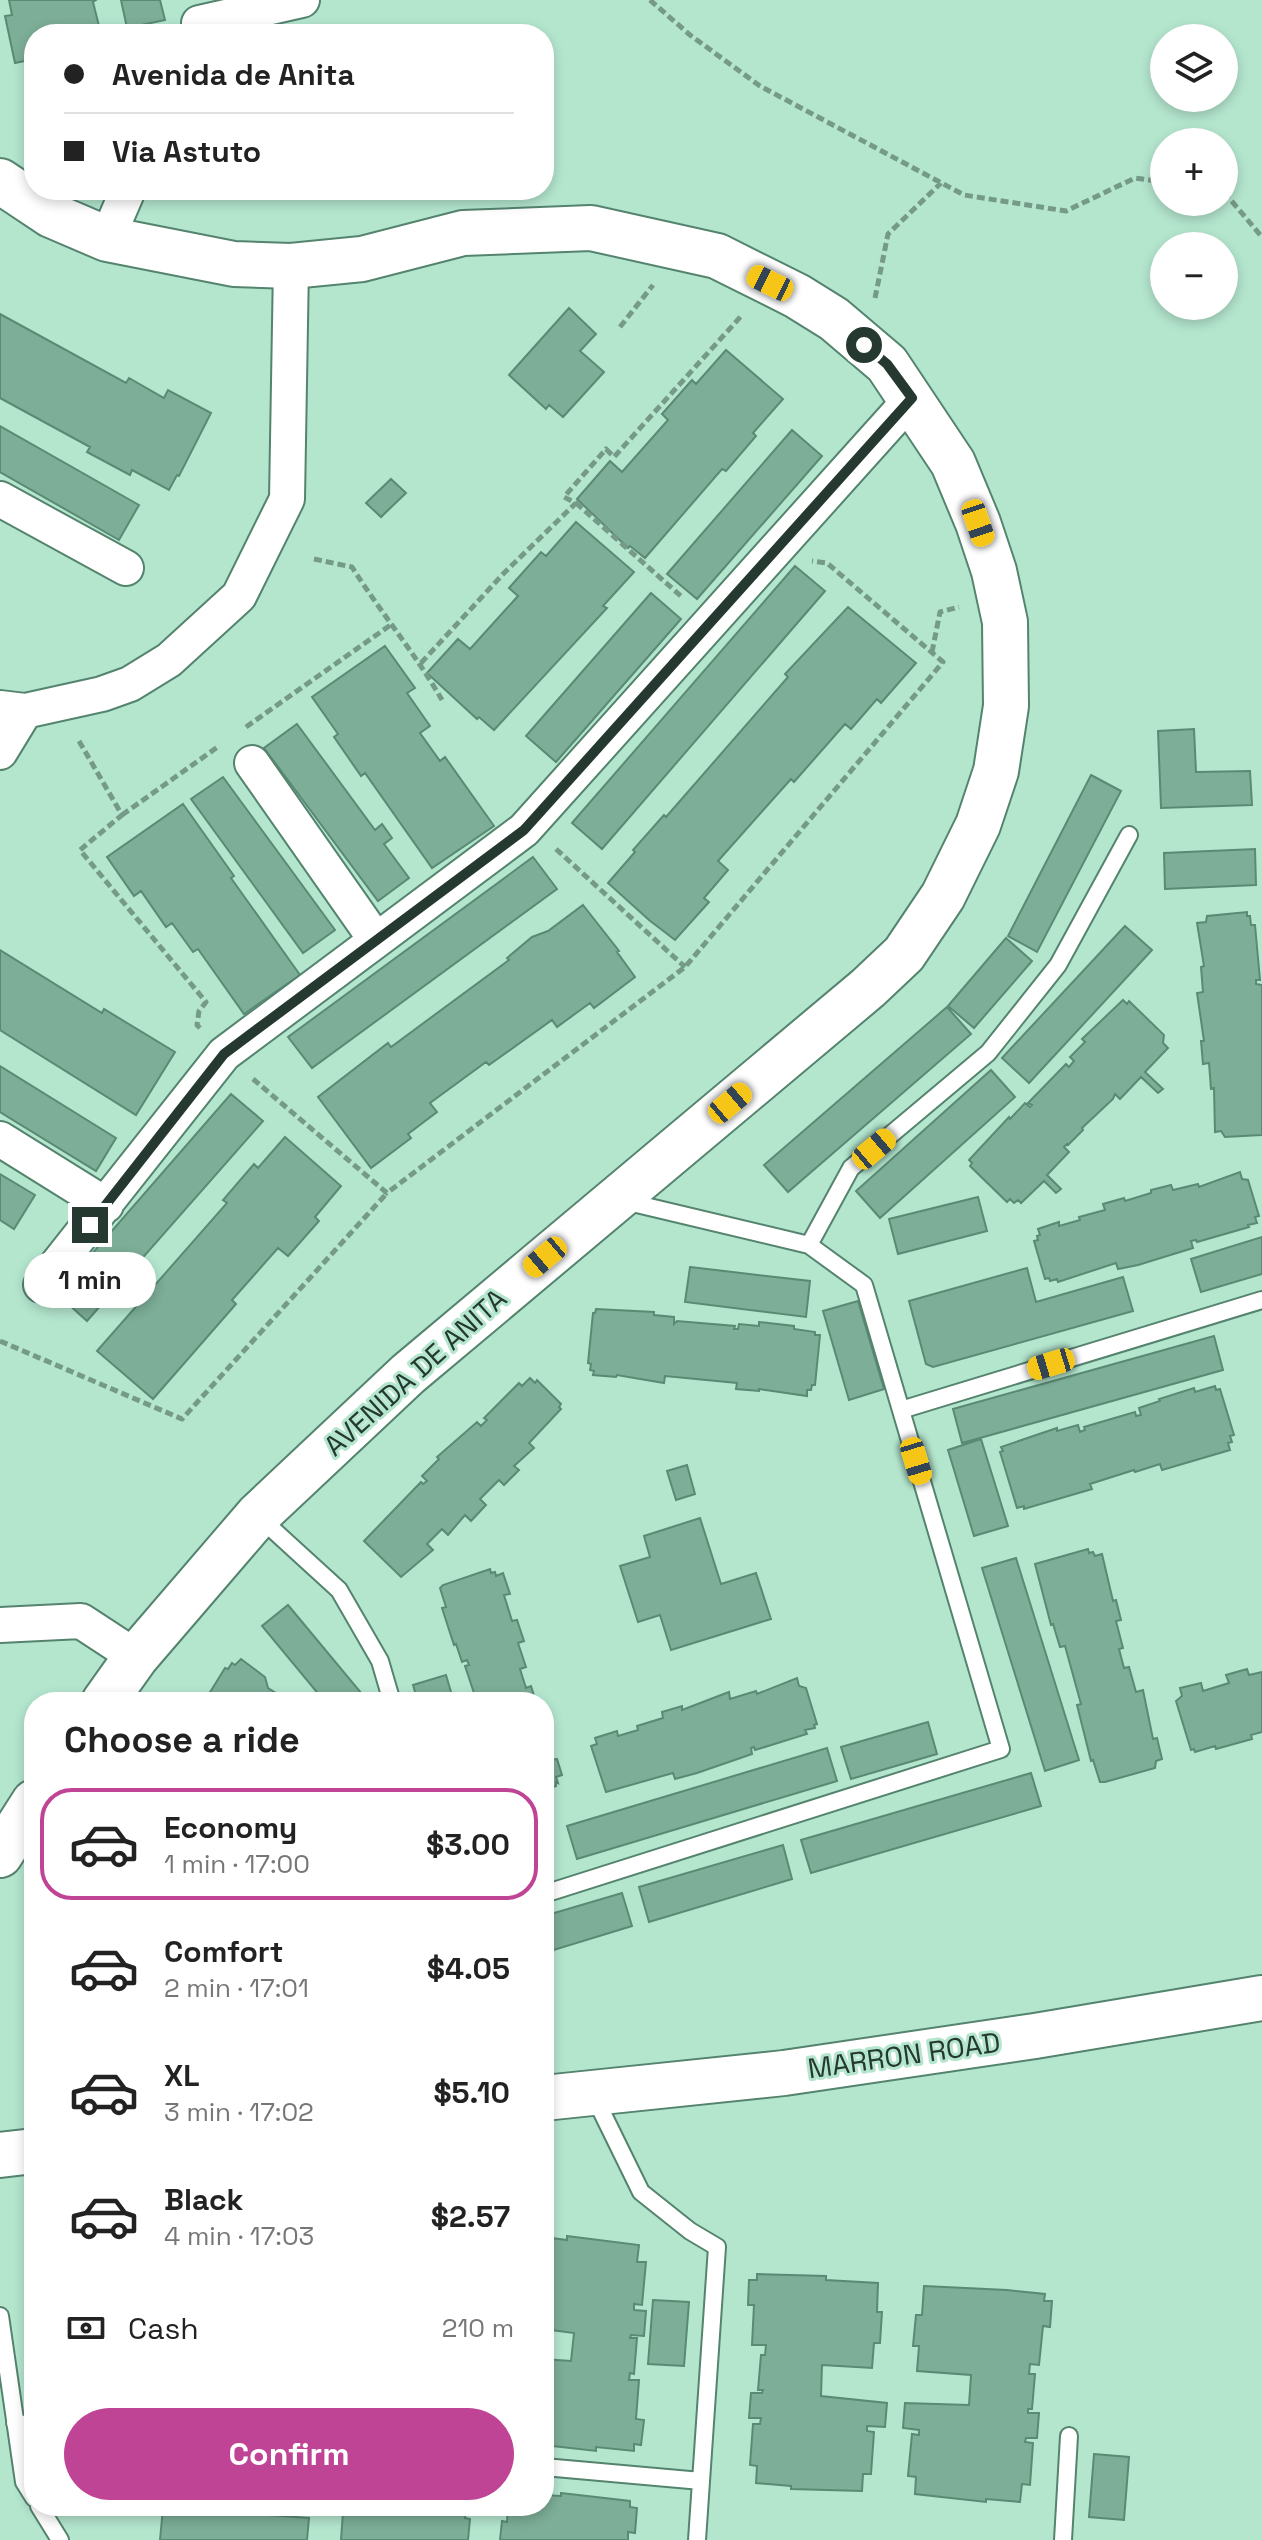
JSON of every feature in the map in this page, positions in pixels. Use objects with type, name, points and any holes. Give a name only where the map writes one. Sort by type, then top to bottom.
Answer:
[{"type":"street","points":[[196,19],[302,0]]},
{"type":"street","name":"AVENIDA DE ANITA","points":[[0,181],[24,197]]},
{"type":"street","name":"AVENIDA DE ANITA","points":[[28,200],[51,215],[107,239],[234,264],[291,266],[362,259],[463,233],[591,228],[717,256],[797,296],[834,319],[887,364],[912,398],[958,475],[994,571],[1005,622],[1006,706],[996,771],[978,825],[943,896],[904,954],[868,988],[408,1374],[258,1515],[136,1657],[111,1692]]},
{"type":"street","points":[[107,239],[124,200]]},
{"type":"street","points":[[0,752],[12,710],[102,694],[130,684],[169,660],[239,596],[287,499],[291,266]]},
{"type":"street","points":[[41,1285],[224,1054],[524,830],[912,398]]},
{"type":"street","points":[[0,499],[126,568]]},
{"type":"street","points":[[245,748],[376,940]]},
{"type":"street","points":[[0,1139],[106,1205]]},
{"type":"street","points":[[0,1625],[81,1621],[136,1657]]},
{"type":"street","points":[[0,1855],[24,1818]]},
{"type":"street","name":"MARRON ROAD","points":[[554,2097],[784,2073],[1262,1998]]},
{"type":"street","points":[[0,2155],[24,2152]]},
{"type":"lane","points":[[809,1245],[851,1168],[988,1053],[1058,965],[1129,835]]},
{"type":"lane","points":[[554,1891],[1001,1749],[864,1285],[809,1245],[614,1199]]},
{"type":"lane","points":[[901,1410],[1262,1300]]},
{"type":"lane","points":[[258,1515],[339,1590],[380,1661],[389,1692]]},
{"type":"lane","points":[[592,2093],[641,2192],[690,2231],[717,2247],[697,2540]]},
{"type":"lane","points":[[0,2316],[24,2482]]},
{"type":"lane","points":[[15,2423],[24,2424]]},
{"type":"lane","points":[[1063,2540],[1069,2436]]},
{"type":"lane","points":[[554,2468],[701,2481]]},
{"type":"lane","points":[[45,2516],[60,2540]]},
{"type":"path","points":[[650,0],[690,35],[760,86],[964,195],[1066,211],[1135,178],[1150,180]]},
{"type":"path","points":[[864,345],[888,234],[941,183]]},
{"type":"path","points":[[1238,209],[1262,237]]},
{"type":"path","points":[[620,327],[659,278]]},
{"type":"path","points":[[710,622],[576,503],[564,497],[606,449],[614,457],[746,311]]},
{"type":"path","points":[[421,663],[504,573],[576,503]]},
{"type":"path","points":[[0,1341],[182,1419],[387,1193],[685,967],[943,662],[827,563],[818,563],[803,556]]},
{"type":"path","points":[[314,559],[352,567],[376,606],[421,663],[442,700]]},
{"type":"path","points":[[932,652],[940,612],[959,607]]},
{"type":"path","points":[[245,748],[392,624]]},
{"type":"path","points":[[79,741],[122,815]]},
{"type":"path","points":[[225,742],[122,815],[80,850],[206,1002],[199,1011],[197,1025],[224,1054],[387,1193]]},
{"type":"path","points":[[550,844],[685,967]]},
{"type":"building","points":[[9,0],[96,0],[93,2],[98,24],[24,24],[24,61],[15,63],[5,16],[12,15]]},
{"type":"building","points":[[121,0],[160,0],[165,20],[126,24]]},
{"type":"building","points":[[569,308],[596,334],[580,351],[604,372],[563,417],[549,405],[546,409],[509,375]]},
{"type":"building","points":[[0,314],[126,383],[129,378],[164,398],[168,390],[211,413],[169,490],[132,470],[130,475],[87,452],[90,447],[0,398]]},
{"type":"building","points":[[726,350],[783,399],[753,433],[756,436],[726,471],[722,469],[645,558],[630,546],[628,548],[577,499],[610,461],[622,472],[668,420],[662,414],[692,380],[696,384]]},
{"type":"building","points":[[0,426],[139,505],[119,540],[0,472]]},
{"type":"building","points":[[792,430],[822,456],[697,599],[667,574]]},
{"type":"building","points":[[391,479],[406,493],[381,517],[366,503]]},
{"type":"building","points":[[576,522],[634,572],[603,606],[607,608],[494,730],[479,717],[477,719],[427,673],[458,639],[470,649],[518,596],[509,588],[541,552],[546,556]]},
{"type":"building","points":[[795,566],[825,591],[602,849],[572,823]]},
{"type":"building","points":[[651,593],[681,619],[556,762],[526,736]]},
{"type":"building","points":[[848,607],[916,663],[881,703],[877,699],[851,729],[845,724],[718,861],[728,870],[704,898],[709,902],[675,940],[608,883],[635,852],[633,850],[664,815],[666,817],[788,677],[785,674]]},
{"type":"building","points":[[385,646],[415,688],[407,693],[430,726],[420,733],[440,761],[445,757],[494,826],[432,868],[365,773],[361,776],[334,737],[338,734],[312,697]]},
{"type":"building","points":[[297,724],[375,830],[382,824],[392,838],[384,844],[409,878],[378,901],[264,748]]},
{"type":"building","points":[[1194,729],[1196,772],[1250,771],[1252,805],[1161,808],[1158,731]]},
{"type":"building","points":[[1091,775],[1121,791],[1037,952],[1008,936]]},
{"type":"building","points":[[223,777],[335,930],[303,953],[191,799]]},
{"type":"building","points":[[183,804],[300,975],[244,1014],[198,949],[193,952],[172,923],[166,927],[141,891],[134,896],[107,857]]},
{"type":"building","points":[[1255,849],[1256,885],[1165,889],[1164,853]]},
{"type":"building","points":[[533,857],[557,889],[312,1068],[288,1037]]},
{"type":"building","points":[[583,905],[635,977],[594,1008],[590,1003],[557,1027],[552,1020],[489,1065],[486,1062],[430,1103],[437,1112],[408,1134],[411,1138],[371,1168],[318,1097],[388,1043],[391,1047],[509,960],[507,958],[532,937],[548,931]]},
{"type":"building","points":[[1247,912],[1251,925],[1255,925],[1260,980],[1256,980],[1256,984],[1262,985],[1262,1135],[1225,1137],[1221,1131],[1215,1132],[1214,1088],[1211,1089],[1209,1063],[1203,1064],[1201,1041],[1204,1041],[1197,993],[1203,992],[1201,967],[1204,966],[1197,923],[1206,922],[1207,916]]},
{"type":"building","points":[[1125,926],[1152,950],[1029,1083],[1002,1058]]},
{"type":"building","points":[[1006,938],[1032,961],[974,1028],[948,1006]]},
{"type":"building","points":[[0,950],[102,1013],[104,1009],[175,1052],[136,1115],[0,1030]]},
{"type":"building","points":[[1123,1000],[1127,1004],[1129,1001],[1164,1035],[1163,1043],[1168,1048],[1145,1072],[1163,1089],[1158,1093],[1141,1077],[1120,1099],[1115,1094],[1064,1147],[1069,1152],[1047,1175],[1061,1189],[1056,1193],[1044,1181],[1021,1203],[1010,1199],[1007,1202],[970,1166],[972,1163],[969,1160],[1009,1117],[1025,1103],[1030,1107],[1032,1105],[1028,1103],[1066,1064],[1069,1067],[1074,1061],[1070,1057],[1085,1042],[1082,1039]]},
{"type":"building","points":[[947,1007],[971,1034],[788,1192],[764,1165]]},
{"type":"building","points":[[0,1066],[116,1138],[96,1171],[0,1112]]},
{"type":"building","points":[[991,1070],[1015,1097],[880,1218],[856,1191]]},
{"type":"building","points":[[231,1094],[263,1121],[87,1321],[57,1294]]},
{"type":"building","points":[[285,1137],[341,1186],[315,1217],[319,1221],[288,1256],[278,1248],[232,1300],[236,1304],[153,1399],[97,1351],[227,1203],[223,1200],[254,1164],[258,1168]]},
{"type":"building","points":[[1240,1172],[1242,1179],[1248,1180],[1259,1216],[1255,1217],[1257,1223],[1197,1242],[1191,1241],[1193,1248],[1138,1265],[1118,1269],[1116,1263],[1058,1282],[1057,1279],[1045,1279],[1034,1241],[1040,1235],[1038,1229],[1059,1222],[1059,1226],[1080,1220],[1079,1217],[1105,1210],[1103,1204],[1124,1198],[1125,1201],[1151,1193],[1151,1190],[1171,1185],[1173,1190],[1198,1184],[1199,1187]]},
{"type":"building","points":[[0,1174],[35,1195],[14,1229],[0,1220]]},
{"type":"building","points":[[978,1197],[987,1231],[898,1254],[889,1219]]},
{"type":"building","points":[[1262,1237],[1262,1274],[1201,1292],[1191,1259]]},
{"type":"building","points":[[690,1267],[810,1281],[806,1317],[685,1302]]},
{"type":"building","points":[[1027,1268],[1036,1302],[1123,1277],[1133,1311],[933,1367],[926,1364],[909,1301]]},
{"type":"building","points":[[858,1301],[884,1389],[849,1400],[823,1311]]},
{"type":"building","points":[[596,1309],[654,1312],[654,1315],[674,1317],[674,1324],[677,1321],[735,1326],[734,1329],[738,1329],[739,1324],[759,1326],[759,1322],[815,1332],[815,1335],[820,1335],[815,1385],[807,1390],[807,1396],[736,1389],[737,1383],[665,1376],[664,1383],[617,1375],[593,1375],[594,1371],[590,1370],[591,1364],[588,1363]]},
{"type":"building","points":[[1214,1336],[1223,1370],[962,1443],[953,1409]]},
{"type":"building","points":[[530,1378],[535,1383],[537,1380],[561,1404],[561,1409],[529,1443],[534,1448],[514,1466],[519,1470],[504,1485],[499,1480],[480,1499],[486,1505],[471,1521],[465,1515],[448,1535],[442,1529],[427,1544],[433,1550],[401,1577],[364,1541],[421,1482],[427,1481],[422,1476],[439,1459],[437,1457],[477,1422],[481,1426],[487,1420],[484,1418],[519,1383],[522,1386]]},
{"type":"building","points":[[1215,1386],[1216,1390],[1220,1389],[1234,1435],[1230,1436],[1232,1442],[1228,1443],[1230,1450],[1162,1470],[1160,1464],[1134,1470],[1090,1484],[1092,1489],[1024,1509],[1024,1506],[1017,1508],[1001,1447],[1057,1428],[1057,1431],[1078,1425],[1080,1432],[1085,1430],[1084,1427],[1135,1412],[1136,1416],[1141,1415],[1139,1408],[1159,1399],[1194,1388],[1195,1392]]},
{"type":"building","points":[[981,1439],[1008,1526],[974,1536],[948,1450]]},
{"type":"building","points":[[687,1465],[695,1494],[676,1500],[667,1471]]},
{"type":"building","points":[[700,1518],[721,1584],[756,1573],[771,1619],[671,1650],[660,1615],[638,1622],[620,1566],[650,1557],[644,1536]]},
{"type":"building","points":[[1088,1549],[1095,1556],[1102,1554],[1113,1601],[1116,1600],[1121,1620],[1116,1621],[1124,1668],[1129,1667],[1136,1692],[1143,1690],[1153,1739],[1157,1738],[1162,1759],[1156,1761],[1155,1768],[1105,1782],[1100,1782],[1091,1761],[1077,1705],[1081,1704],[1065,1646],[1060,1647],[1051,1625],[1035,1564]]},
{"type":"building","points":[[1016,1558],[1079,1760],[1045,1771],[982,1568]]},
{"type":"building","points":[[490,1569],[496,1576],[503,1573],[510,1594],[504,1595],[512,1621],[517,1620],[524,1641],[518,1643],[526,1667],[520,1669],[526,1688],[531,1686],[533,1692],[474,1692],[465,1666],[469,1665],[467,1660],[462,1662],[442,1608],[446,1607],[440,1588]]},
{"type":"building","points":[[288,1605],[360,1692],[317,1692],[262,1626]]},
{"type":"building","points":[[241,1659],[265,1677],[268,1688],[274,1692],[210,1692],[225,1668],[228,1669],[232,1663],[235,1665]]},
{"type":"building","points":[[1247,1669],[1249,1675],[1262,1672],[1262,1732],[1251,1735],[1252,1739],[1216,1749],[1215,1746],[1195,1752],[1191,1750],[1176,1701],[1182,1696],[1180,1688],[1201,1683],[1203,1691],[1229,1683],[1226,1675]]},
{"type":"building","points":[[446,1675],[451,1692],[415,1692],[413,1685]]},
{"type":"building","points":[[797,1678],[799,1686],[806,1688],[817,1724],[815,1728],[805,1730],[807,1734],[755,1750],[751,1748],[752,1754],[697,1773],[675,1779],[673,1773],[606,1792],[591,1746],[597,1744],[595,1738],[617,1731],[618,1736],[638,1730],[637,1726],[663,1718],[662,1712],[682,1706],[682,1710],[729,1692],[730,1699],[756,1691],[757,1694]]},
{"type":"building","points":[[928,1722],[937,1754],[851,1779],[841,1747]]},
{"type":"building","points":[[827,1748],[837,1781],[577,1859],[567,1826]]},
{"type":"building","points":[[557,1759],[562,1775],[556,1777],[556,1786],[554,1760]]},
{"type":"building","points":[[1031,1773],[1041,1806],[811,1873],[801,1840]]},
{"type":"building","points":[[783,1845],[792,1879],[649,1922],[639,1887]]},
{"type":"building","points":[[622,1893],[632,1926],[554,1950],[554,1913]]},
{"type":"building","points":[[567,2236],[639,2245],[637,2262],[646,2262],[642,2305],[634,2304],[634,2310],[646,2311],[644,2336],[631,2335],[630,2338],[637,2338],[634,2374],[630,2373],[629,2380],[639,2380],[636,2419],[644,2420],[641,2445],[634,2444],[634,2451],[554,2446],[554,2360],[571,2361],[574,2333],[554,2330],[554,2238],[567,2240]]},
{"type":"building","points":[[757,2274],[826,2276],[826,2280],[878,2283],[877,2312],[882,2312],[880,2343],[874,2343],[872,2368],[822,2365],[821,2396],[887,2403],[885,2427],[867,2426],[867,2431],[874,2432],[871,2474],[863,2474],[862,2491],[791,2489],[791,2486],[756,2483],[757,2466],[750,2465],[753,2424],[760,2424],[761,2418],[749,2418],[751,2393],[762,2393],[763,2390],[758,2390],[761,2355],[765,2355],[766,2345],[752,2345],[754,2305],[748,2305],[749,2280],[757,2280]]},
{"type":"building","points":[[924,2286],[1045,2294],[1044,2301],[1052,2301],[1050,2327],[1043,2326],[1039,2365],[1030,2364],[1029,2374],[1035,2374],[1032,2409],[1028,2409],[1028,2413],[1039,2413],[1037,2438],[1026,2438],[1025,2442],[1033,2443],[1030,2485],[1022,2484],[1020,2502],[986,2499],[986,2502],[915,2494],[916,2477],[908,2476],[912,2434],[919,2435],[919,2430],[903,2428],[905,2403],[969,2405],[971,2375],[917,2371],[919,2346],[913,2346],[916,2315],[922,2315]]},
{"type":"building","points":[[653,2300],[689,2302],[684,2366],[648,2364]]},
{"type":"building","points":[[1094,2454],[1129,2457],[1124,2520],[1089,2517]]},
{"type":"building","points":[[561,2493],[630,2501],[630,2507],[637,2508],[635,2533],[628,2532],[628,2540],[500,2540],[502,2521],[507,2522],[507,2516],[554,2516],[554,2496],[561,2496]]},
{"type":"building","points":[[162,2516],[309,2518],[307,2540],[160,2540]]},
{"type":"building","points":[[343,2516],[465,2516],[470,2519],[468,2540],[341,2540]]},
{"type":"route","points":[[90,1225],[224,1054],[524,830],[912,398],[887,364],[864,345]]}]
